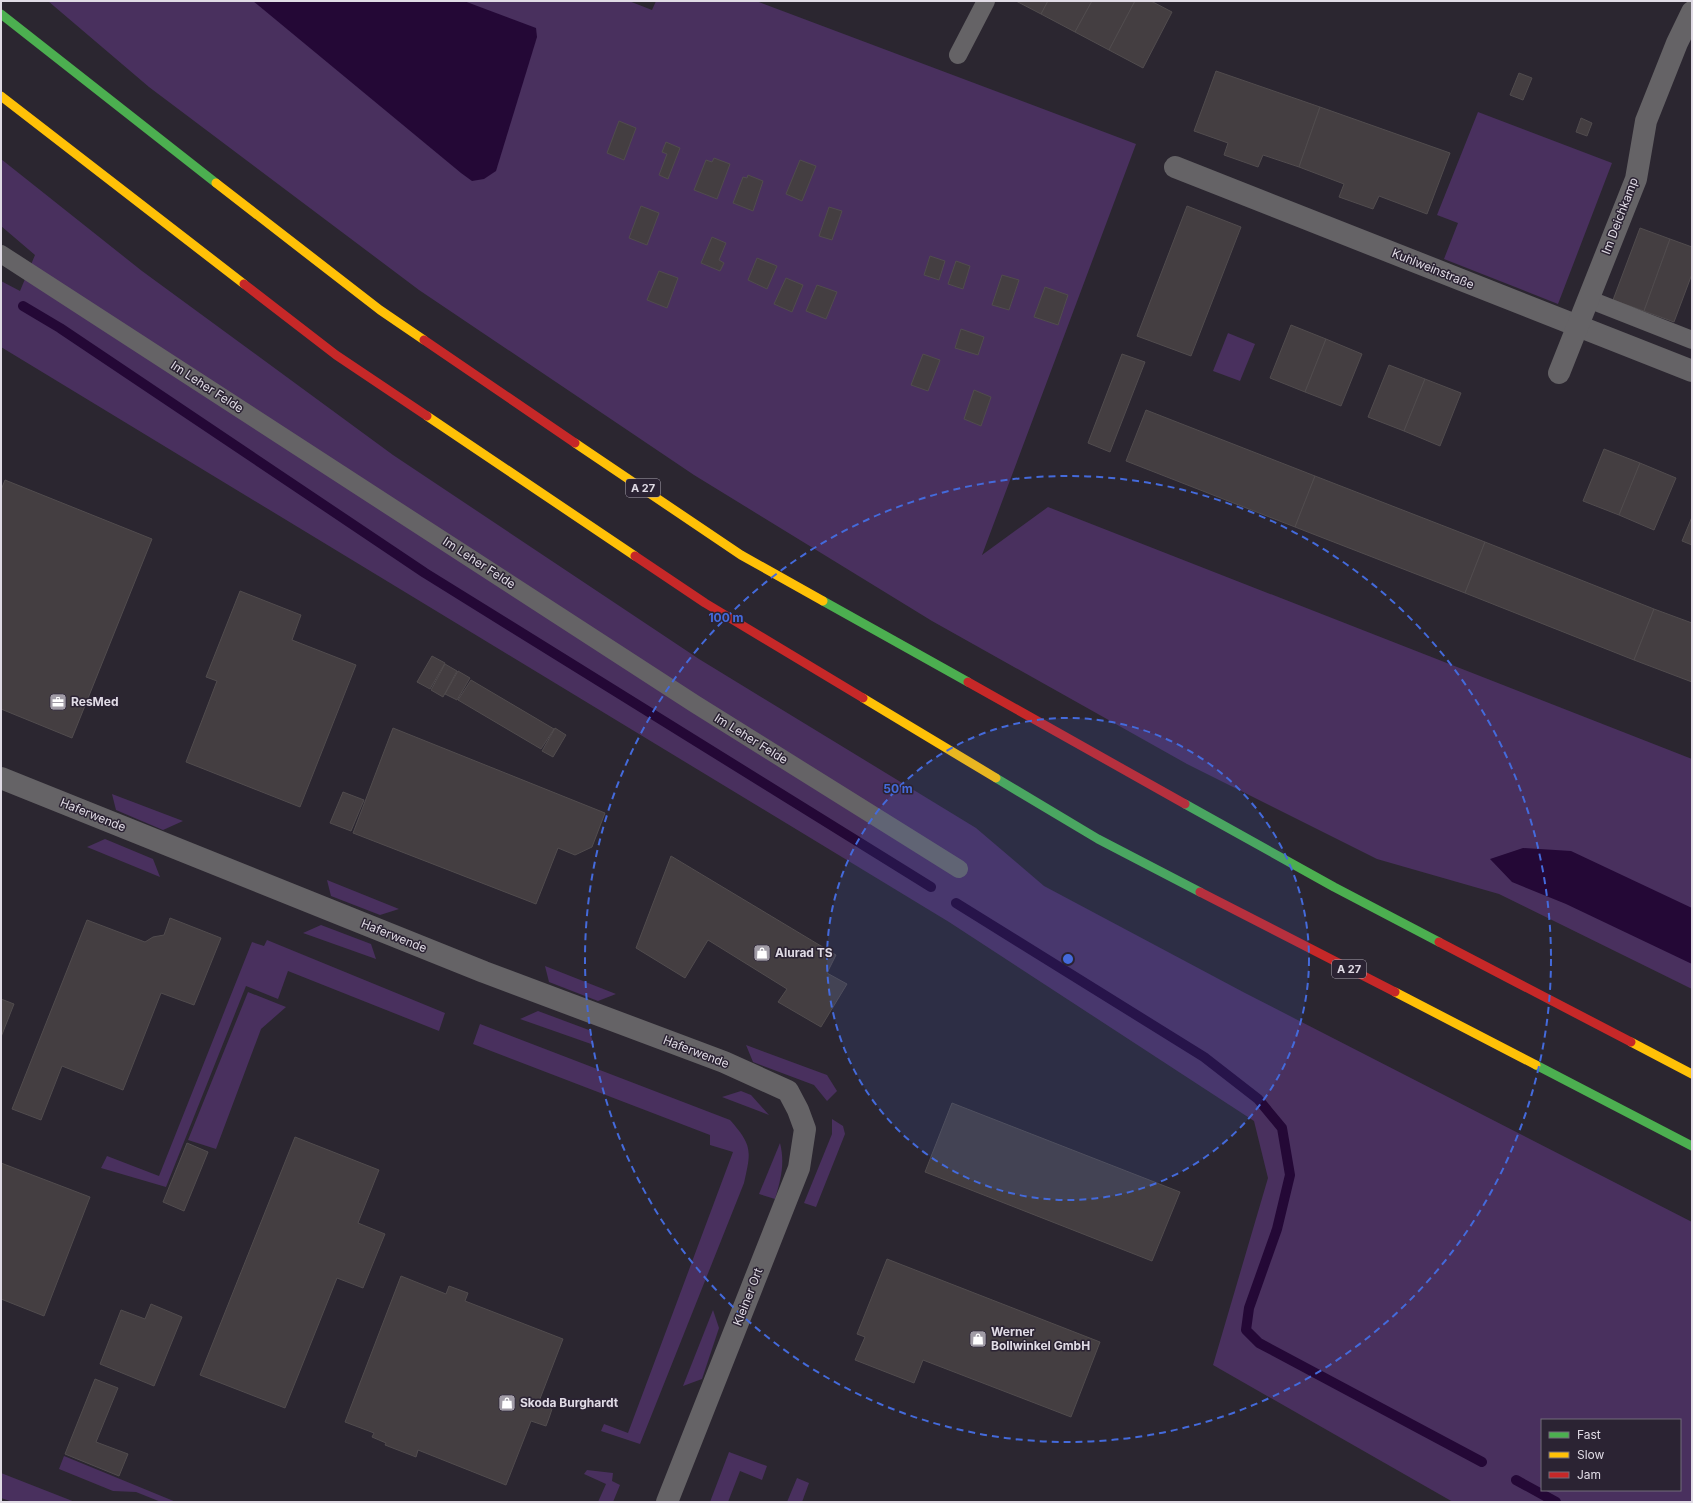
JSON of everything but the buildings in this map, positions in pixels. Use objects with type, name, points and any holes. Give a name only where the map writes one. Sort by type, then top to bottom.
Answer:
[{"type":"highway","name":"A 27","points":[[1,14],[32,40],[380,310],[741,555],[1334,887],[1692,1074]]},
{"type":"highway","name":"A 27","points":[[1,96],[336,355],[705,603],[1098,839],[1692,1146]]},
{"type":"street","name":"Im Deichkamp","points":[[1559,373],[1636,179],[1646,121],[1676,43],[1692,12]]},
{"type":"street","name":"Kuhlweinstraße","points":[[1175,167],[1692,371]]},
{"type":"street","name":"Haferwende","points":[[1,778],[470,966],[724,1062],[788,1091]]},
{"type":"street","name":"Kleiner Ort","points":[[667,1502],[799,1168],[805,1129],[798,1110],[788,1091]]},
{"type":"lane","points":[[958,55],[986,1]]},
{"type":"lane","name":"Im Leher Felde","points":[[1,254],[689,700],[959,869]]},
{"type":"lane","points":[[1588,300],[1692,340]]},
{"type":"shaded area","points":[[48,1],[629,1],[652,10],[656,1],[756,1],[1136,144],[982,555],[1048,507],[1692,759],[1692,989],[1499,894],[1377,859],[1187,764],[932,621],[694,475],[419,290],[149,87]]},
{"type":"shaded area","points":[[253,1],[464,1],[536,28],[537,37],[496,171],[484,179],[472,181]]},
{"type":"shaded area","points":[[1478,112],[1612,163],[1558,304],[1444,259],[1458,223],[1437,215]]},
{"type":"shaded area","points":[[1,159],[142,271],[393,455],[699,659],[976,828],[1044,886],[1245,993],[1692,1222],[1692,1502],[1453,1502],[1213,1365],[1268,1178],[1254,1121],[949,922],[1,347],[1,281],[20,291],[35,255],[1,226]]},
{"type":"shaded area","points":[[1228,333],[1255,344],[1240,381],[1213,371]]},
{"type":"shaded area","points":[[112,794],[183,821],[163,830],[116,810]]},
{"type":"shaded area","points":[[105,839],[153,859],[160,877],[87,847]]},
{"type":"shaded area","points":[[1523,848],[1571,851],[1692,908],[1692,964],[1566,904],[1512,882],[1490,859]]},
{"type":"shaded area","points":[[327,880],[399,909],[380,915],[331,896]]},
{"type":"shaded area","points":[[321,925],[371,944],[376,959],[303,933]]},
{"type":"shaded area","points":[[267,940],[445,1013],[439,1031],[288,971],[278,999],[246,986],[166,1187],[101,1168],[107,1156],[159,1176],[252,942],[264,946]]},
{"type":"shaded area","points":[[545,966],[616,994],[598,1001],[549,982]]},
{"type":"shaded area","points":[[248,992],[286,1007],[261,1029],[216,1149],[188,1140]]},
{"type":"shaded area","points":[[538,1011],[589,1030],[594,1045],[520,1019]]},
{"type":"shaded area","points":[[480,1024],[730,1120],[743,1136],[746,1143],[749,1156],[744,1183],[640,1444],[601,1431],[604,1424],[628,1433],[733,1152],[710,1145],[710,1135],[473,1044]]},
{"type":"shaded area","points":[[746,1045],[827,1075],[837,1091],[827,1101],[814,1085],[753,1062]]},
{"type":"shaded area","points":[[741,1091],[751,1095],[769,1115],[722,1097]]},
{"type":"shaded area","points":[[832,1119],[843,1126],[845,1134],[816,1207],[804,1203],[832,1134]]},
{"type":"shaded area","points":[[780,1143],[782,1171],[775,1199],[759,1194]]},
{"type":"shaded area","points":[[713,1310],[719,1328],[702,1379],[683,1386]]},
{"type":"shaded area","points":[[729,1452],[767,1466],[762,1480],[740,1471],[728,1502],[710,1502]]},
{"type":"shaded area","points":[[64,1456],[176,1502],[161,1502],[136,1492],[113,1491],[59,1469]]},
{"type":"shaded area","points":[[587,1470],[613,1473],[612,1481],[620,1485],[613,1502],[598,1502],[606,1484],[584,1474]]},
{"type":"shaded area","points":[[1,1473],[75,1502],[13,1502],[1,1498]]},
{"type":"shaded area","points":[[797,1478],[809,1483],[802,1502],[787,1502]]},
{"type":"waterway","points":[[23,306],[60,328],[425,573],[931,887]]},
{"type":"waterway","points":[[956,903],[1204,1057],[1258,1099],[1282,1128],[1290,1175],[1277,1229],[1249,1308],[1246,1330],[1259,1343],[1482,1462]]},
{"type":"waterway","points":[[1516,1480],[1556,1502]]},
{"type":"traffic: fast","points":[[1,14],[216,183]]},
{"type":"traffic: fast","points":[[823,601],[968,682]]},
{"type":"traffic: fast","points":[[996,778],[1098,839],[1200,892]]},
{"type":"traffic: fast","points":[[1185,804],[1334,887],[1439,942]]},
{"type":"traffic: fast","points":[[1536,1065],[1692,1146]]},
{"type":"traffic: slow","points":[[1,96],[244,284]]},
{"type":"traffic: slow","points":[[216,183],[380,310],[424,340]]},
{"type":"traffic: slow","points":[[427,416],[635,556]]},
{"type":"traffic: slow","points":[[575,443],[741,555],[823,601]]},
{"type":"traffic: slow","points":[[863,698],[996,778]]},
{"type":"traffic: slow","points":[[1395,992],[1536,1065]]},
{"type":"traffic: slow","points":[[1631,1042],[1692,1074]]},
{"type":"traffic: jam","points":[[244,284],[336,355],[427,416]]},
{"type":"traffic: jam","points":[[424,340],[575,443]]},
{"type":"traffic: jam","points":[[635,556],[705,603],[863,698]]},
{"type":"traffic: jam","points":[[968,682],[1185,804]]},
{"type":"traffic: jam","points":[[1200,892],[1395,992]]},
{"type":"traffic: jam","points":[[1439,942],[1631,1042]]},
{"type":"place","name":"ResMed","points":[[58,702]]},
{"type":"place","name":"Alurad TS","points":[[762,953]]},
{"type":"place","name":"Werner Bollwinkel GmbH","points":[[978,1339]]},
{"type":"place","name":"Skoda Burghardt","points":[[507,1403]]}]
